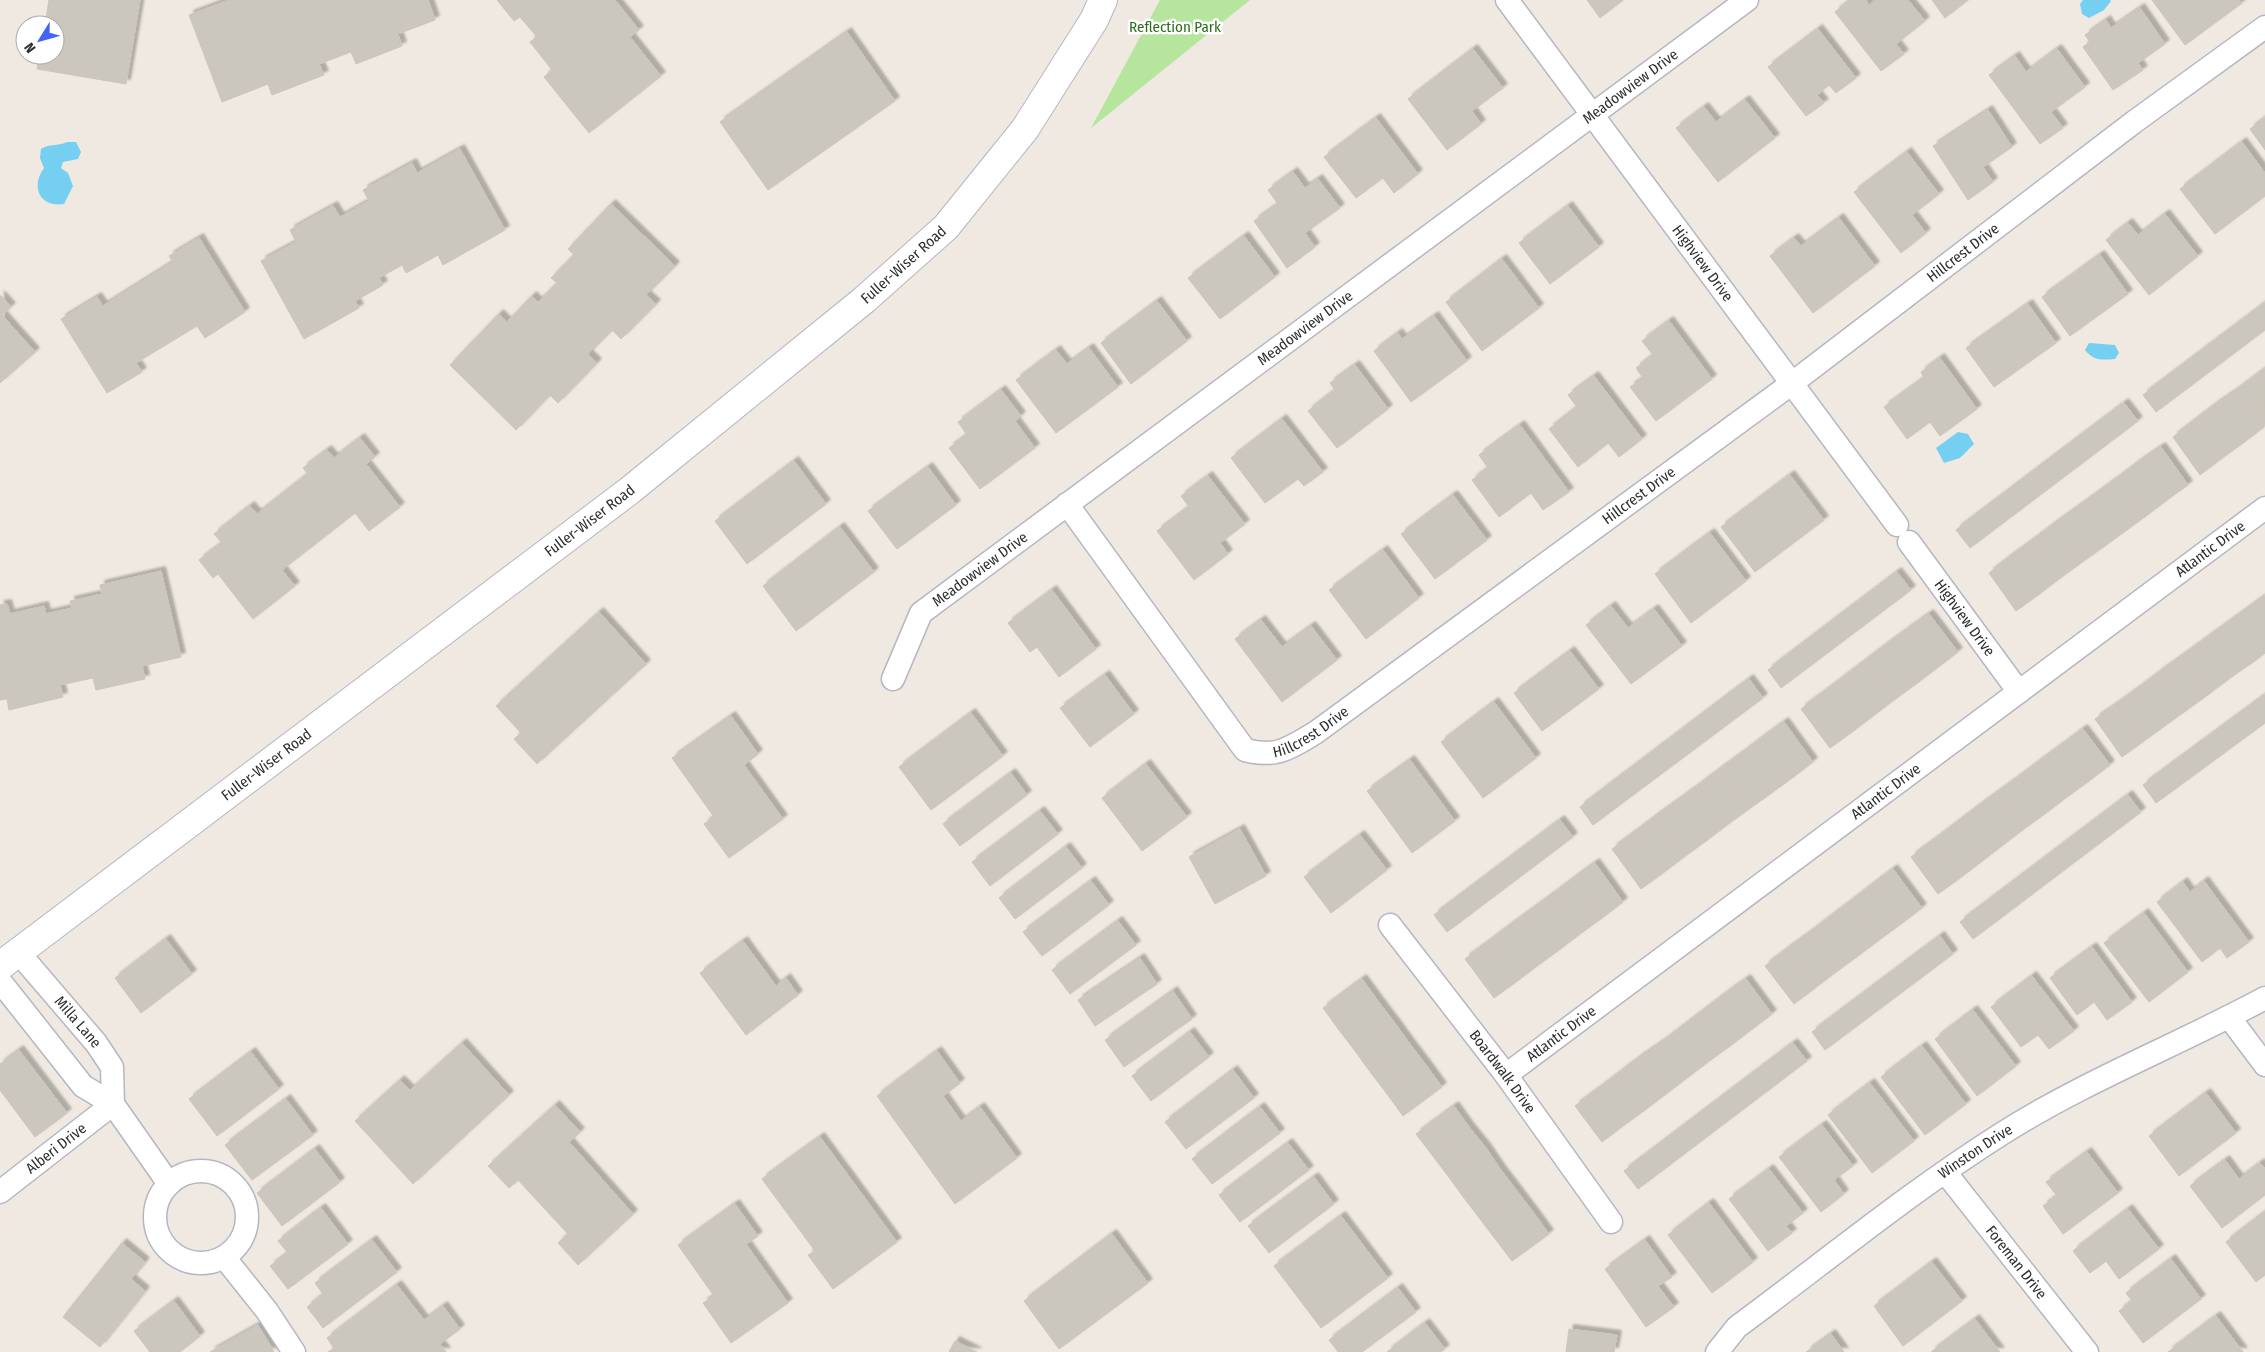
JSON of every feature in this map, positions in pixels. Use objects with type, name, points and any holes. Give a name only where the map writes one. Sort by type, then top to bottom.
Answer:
[{"type":"street","name":"Fuller-Wiser Road","points":[[9,959],[629,491],[864,300],[946,227],[1026,129],[1094,20],[1104,0]]},
{"type":"street","name":"Highview Drive","points":[[1507,0],[2019,692]]},
{"type":"street","name":"Meadowview Drive","points":[[893,679],[921,612],[1747,0]]},
{"type":"street","name":"Hillcrest Drive","points":[[1067,504],[1245,750],[1263,755],[1286,750],[1315,733],[1791,384],[2134,122],[2265,27]]},
{"type":"street","name":"Atlantic Drive","points":[[1506,1075],[2265,508]]},
{"type":"street","name":"Boardwalk Drive","points":[[1390,925],[1506,1075],[1611,1222]]},
{"type":"street","name":"Milla Lane","points":[[9,959],[96,1043],[112,1067],[113,1104]]},
{"type":"street","points":[[0,981],[83,1086],[113,1104],[169,1184]]},
{"type":"street","name":"Winston Drive","points":[[1717,1352],[1737,1327],[1945,1172],[2004,1133],[2043,1110],[2265,998]]},
{"type":"street","points":[[2229,1017],[2265,1065]]},
{"type":"street","name":"Alberi Drive","points":[[0,1192],[113,1104]]},
{"type":"street","points":[[201,1171],[222,1176],[233,1184],[242,1195],[246,1208],[247,1222],[243,1236],[236,1248],[224,1257],[212,1262],[194,1262],[175,1256],[166,1247],[156,1226],[157,1203],[169,1184],[180,1176],[201,1171]]},
{"type":"street","name":"Foreman Drive","points":[[1945,1172],[2087,1352]]},
{"type":"street","points":[[224,1257],[267,1311],[294,1352]]},
{"type":"green space","name":"Reflection Park","points":[[1160,0],[1250,0],[1091,128]]},
{"type":"water","points":[[2083,0],[2111,1],[2104,10],[2089,18],[2082,14],[2080,4]]},
{"type":"water","points":[[67,142],[76,142],[81,152],[78,159],[63,162],[61,168],[68,173],[73,186],[64,204],[49,203],[43,199],[38,189],[40,175],[44,168],[40,158],[41,149]]},
{"type":"water","points":[[2089,343],[2115,345],[2119,353],[2115,359],[2095,358],[2085,350]]},
{"type":"water","points":[[1958,432],[1968,434],[1974,444],[1960,458],[1944,463],[1936,448]]},
{"type":"building","points":[[49,0],[140,0],[126,84],[37,69],[38,65],[65,65],[65,15],[47,15]]},
{"type":"building","points":[[229,0],[428,0],[435,20],[398,34],[402,46],[356,64],[351,52],[319,64],[324,75],[272,95],[268,84],[222,102],[189,15]]},
{"type":"building","points":[[497,0],[615,0],[639,30],[630,37],[661,76],[589,133],[544,77],[552,70],[530,42],[537,37],[520,17],[514,21]]},
{"type":"building","points":[[1587,0],[1623,0],[1600,18]]},
{"type":"building","points":[[1850,0],[1866,0],[1869,5],[1875,0],[1908,0],[1925,21],[1896,44],[1904,54],[1881,71],[1835,12]]},
{"type":"building","points":[[1932,0],[1968,0],[1945,18]]},
{"type":"building","points":[[2152,0],[2239,0],[2242,3],[2185,45]]},
{"type":"building","points":[[2140,8],[2165,44],[2138,63],[2143,70],[2113,90],[2083,47],[2090,42],[2085,35],[2106,20],[2111,28]]},
{"type":"building","points":[[1818,29],[1856,78],[1836,93],[1829,85],[1817,95],[1824,103],[1806,116],[1768,67]]},
{"type":"building","points":[[847,32],[895,101],[768,190],[720,122]]},
{"type":"building","points":[[1473,49],[1503,88],[1472,111],[1481,124],[1447,150],[1408,99]]},
{"type":"building","points":[[2057,49],[2085,87],[2051,112],[2063,128],[2040,144],[1989,75],[2015,56],[2026,72]]},
{"type":"building","points":[[1745,100],[1775,138],[1718,182],[1676,128],[1704,107],[1716,122]]},
{"type":"building","points":[[1988,110],[2012,147],[1983,167],[1993,182],[1968,200],[1933,146]]},
{"type":"building","points":[[1376,118],[1418,174],[1394,193],[1383,178],[1356,198],[1324,157]]},
{"type":"building","points":[[2265,118],[2265,150],[2250,129]]},
{"type":"building","points":[[2242,142],[2265,173],[2265,196],[2215,234],[2180,189]]},
{"type":"building","points":[[460,149],[505,230],[443,265],[438,255],[406,273],[402,265],[379,278],[383,285],[355,301],[359,308],[304,339],[261,261],[296,242],[290,230],[333,206],[340,217],[369,201],[363,190],[412,163],[417,173]]},
{"type":"building","points":[[1907,152],[1939,194],[1912,215],[1926,233],[1901,253],[1854,192]]},
{"type":"building","points":[[1293,172],[1305,188],[1318,179],[1340,208],[1305,233],[1315,247],[1287,268],[1254,221],[1278,204],[1268,190]]},
{"type":"building","points":[[611,204],[675,266],[646,295],[656,304],[621,339],[612,330],[588,354],[597,363],[558,403],[550,395],[516,430],[450,365],[499,314],[507,322],[532,296],[538,302],[557,283],[551,278],[574,255],[568,249]]},
{"type":"building","points":[[1568,206],[1599,247],[1550,284],[1519,243]]},
{"type":"building","points":[[2165,214],[2198,256],[2149,295],[2106,240],[2128,223],[2138,235]]},
{"type":"building","points":[[1839,218],[1875,266],[1813,313],[1770,256],[1794,238],[1801,246]]},
{"type":"building","points":[[1244,236],[1275,277],[1220,319],[1188,278]]},
{"type":"building","points":[[199,238],[245,312],[205,338],[197,326],[136,363],[142,372],[107,393],[61,319],[97,297],[103,306],[173,262],[169,256]]},
{"type":"building","points":[[2100,255],[2128,294],[2070,336],[2042,297]]},
{"type":"building","points":[[1502,259],[1539,308],[1482,351],[1446,302]]},
{"type":"building","points":[[0,295],[11,307],[2,315],[35,352],[0,383]]},
{"type":"building","points":[[1157,301],[1187,341],[1131,384],[1101,343]]},
{"type":"building","points":[[2265,303],[2265,330],[2156,412],[2143,395]]},
{"type":"building","points":[[2028,304],[2056,343],[1994,387],[1966,348]]},
{"type":"building","points":[[1434,316],[1467,361],[1411,402],[1374,351],[1398,333],[1402,339]]},
{"type":"building","points":[[1669,321],[1712,379],[1656,421],[1630,387],[1643,378],[1636,368],[1653,355],[1642,341]]},
{"type":"building","points":[[1089,348],[1118,387],[1056,433],[1016,380],[1056,350],[1067,364]]},
{"type":"building","points":[[1940,358],[1977,409],[1940,436],[1930,422],[1907,439],[1884,407],[1924,378],[1921,372]]},
{"type":"building","points":[[1355,365],[1388,409],[1337,448],[1308,411],[1335,390],[1330,383]]},
{"type":"building","points":[[2265,369],[2265,383],[2258,374]]},
{"type":"building","points":[[2258,374],[2265,383],[2264,427],[2237,390]]},
{"type":"building","points":[[1594,376],[1642,439],[1619,457],[1608,443],[1578,467],[1549,429],[1577,407],[1568,395]]},
{"type":"building","points":[[1001,390],[1021,416],[1015,421],[1035,448],[980,489],[949,448],[967,435],[958,422]]},
{"type":"building","points":[[2237,390],[2264,427],[2243,443],[2215,405]]},
{"type":"building","points":[[2124,403],[2138,421],[1970,548],[1956,530]]},
{"type":"building","points":[[2215,405],[2243,443],[2221,459],[2194,421]]},
{"type":"building","points":[[1282,419],[1323,472],[1304,486],[1298,479],[1265,503],[1231,458]]},
{"type":"building","points":[[2194,421],[2221,459],[2200,475],[2173,437]]},
{"type":"building","points":[[1520,425],[1569,492],[1543,510],[1531,493],[1499,517],[1472,480],[1488,468],[1479,455]]},
{"type":"building","points":[[360,438],[375,457],[366,464],[400,507],[369,531],[355,513],[282,570],[295,586],[253,619],[218,574],[213,578],[199,560],[222,543],[214,534],[250,506],[257,514],[308,474],[303,468],[327,450],[334,458]]},
{"type":"building","points":[[2161,447],[2188,485],[2167,500],[2139,462]]},
{"type":"building","points":[[794,461],[826,504],[747,564],[715,521]]},
{"type":"building","points":[[2139,462],[2167,500],[2146,516],[2118,478]]},
{"type":"building","points":[[928,467],[956,505],[897,549],[868,511]]},
{"type":"building","points":[[1790,475],[1824,520],[1755,572],[1721,527]]},
{"type":"building","points":[[1208,476],[1245,524],[1220,543],[1228,554],[1194,580],[1157,531],[1189,507],[1181,496]]},
{"type":"building","points":[[2118,478],[2146,516],[2124,532],[2096,494]]},
{"type":"building","points":[[2096,494],[2124,532],[2102,548],[2074,510]]},
{"type":"building","points":[[1453,495],[1487,540],[1435,579],[1401,534]]},
{"type":"building","points":[[2074,510],[2102,548],[2081,563],[2053,525]]},
{"type":"building","points":[[2053,525],[2081,563],[2059,579],[2032,541]]},
{"type":"building","points":[[840,527],[874,572],[796,631],[763,586]]},
{"type":"building","points":[[1710,533],[1746,581],[1691,623],[1655,574]]},
{"type":"building","points":[[2032,541],[2059,579],[2038,595],[2010,557]]},
{"type":"building","points":[[1383,550],[1419,598],[1366,639],[1329,590]]},
{"type":"building","points":[[2010,557],[2038,595],[2016,611],[1989,573]]},
{"type":"building","points":[[161,571],[181,657],[142,666],[145,679],[96,690],[93,678],[60,685],[63,697],[9,710],[7,699],[0,700],[0,605],[7,604],[10,614],[44,606],[46,614],[72,608],[70,601],[102,594],[100,585]]},
{"type":"building","points":[[1897,572],[1911,590],[1781,688],[1768,670]]},
{"type":"building","points":[[1052,590],[1096,649],[1059,677],[1037,647],[1030,652],[1008,623]]},
{"type":"building","points":[[2265,596],[2265,635],[2247,609]]},
{"type":"building","points":[[1611,606],[1628,628],[1654,609],[1682,646],[1631,684],[1586,625]]},
{"type":"building","points":[[2247,609],[2265,635],[2265,653],[2252,663],[2225,625]]},
{"type":"building","points":[[599,612],[646,664],[537,764],[514,739],[521,733],[496,706]]},
{"type":"building","points":[[1929,614],[1958,652],[1937,668],[1908,629]]},
{"type":"building","points":[[1261,620],[1282,647],[1311,626],[1337,660],[1282,702],[1235,639]]},
{"type":"building","points":[[2225,625],[2252,663],[2230,678],[2203,641]]},
{"type":"building","points":[[1908,629],[1937,668],[1916,684],[1886,645]]},
{"type":"building","points":[[2203,641],[2230,678],[2209,694],[2181,657]]},
{"type":"building","points":[[1886,645],[1916,684],[1894,700],[1865,661]]},
{"type":"building","points":[[1570,651],[1599,689],[1542,731],[1514,693]]},
{"type":"building","points":[[2181,657],[2209,694],[2187,710],[2160,672]]},
{"type":"building","points":[[1865,661],[1894,700],[1873,716],[1844,677]]},
{"type":"building","points":[[2160,672],[2187,710],[2166,725],[2139,688]]},
{"type":"building","points":[[1105,675],[1134,714],[1090,747],[1060,708]]},
{"type":"building","points":[[1844,677],[1873,716],[1852,732],[1823,693]]},
{"type":"building","points":[[1749,679],[1763,698],[1593,825],[1580,807]]},
{"type":"building","points":[[2139,688],[2166,725],[2144,741],[2117,704]]},
{"type":"building","points":[[1823,693],[1852,732],[1830,748],[1801,709]]},
{"type":"building","points":[[2265,695],[2265,723],[2156,803],[2143,785]]},
{"type":"building","points":[[1494,702],[1536,758],[1483,798],[1441,742]]},
{"type":"building","points":[[2117,704],[2144,741],[2122,757],[2095,719]]},
{"type":"building","points":[[971,713],[1003,756],[931,810],[899,767]]},
{"type":"building","points":[[731,716],[758,754],[744,765],[783,819],[729,858],[704,824],[714,817],[672,758]]},
{"type":"building","points":[[1784,722],[1813,762],[1792,778],[1762,738]]},
{"type":"building","points":[[2083,729],[2110,765],[2089,781],[2062,745]]},
{"type":"building","points":[[1762,738],[1792,778],[1770,794],[1741,754]]},
{"type":"building","points":[[2062,745],[2089,781],[2067,797],[2040,761]]},
{"type":"building","points":[[1741,754],[1770,794],[1749,809],[1719,770]]},
{"type":"building","points":[[1410,760],[1455,821],[1412,853],[1367,791]]},
{"type":"building","points":[[2040,761],[2067,797],[2046,813],[2019,777]]},
{"type":"building","points":[[1146,764],[1187,817],[1142,851],[1102,798]]},
{"type":"building","points":[[1719,770],[1749,809],[1727,825],[1698,786]]},
{"type":"building","points":[[1011,773],[1027,795],[960,846],[943,824]]},
{"type":"building","points":[[2019,777],[2046,813],[2024,829],[1997,793]]},
{"type":"building","points":[[1698,786],[1727,825],[1706,841],[1676,802]]},
{"type":"building","points":[[1997,793],[2024,829],[2003,845],[1975,809]]},
{"type":"building","points":[[2128,795],[2141,812],[1973,939],[1960,922]]},
{"type":"building","points":[[1676,802],[1706,841],[1684,857],[1655,817]]},
{"type":"building","points":[[1975,809],[2003,845],[1981,862],[1954,825]]},
{"type":"building","points":[[1040,811],[1058,834],[990,886],[972,862]]},
{"type":"building","points":[[1655,817],[1684,857],[1663,873],[1634,833]]},
{"type":"building","points":[[1560,820],[1573,837],[1447,932],[1434,915]]},
{"type":"building","points":[[1954,825],[1981,862],[1960,878],[1933,841]]},
{"type":"building","points":[[1240,829],[1266,876],[1215,904],[1189,857]]},
{"type":"building","points":[[1634,833],[1663,873],[1641,889],[1612,849]]},
{"type":"building","points":[[1360,835],[1387,870],[1331,913],[1304,877]]},
{"type":"building","points":[[1933,841],[1960,878],[1938,894],[1911,857]]},
{"type":"building","points":[[1066,847],[1082,868],[1015,919],[999,898]]},
{"type":"building","points":[[1595,863],[1623,902],[1602,918],[1573,879]]},
{"type":"building","points":[[1893,869],[1922,908],[1901,924],[1872,885]]},
{"type":"building","points":[[1573,879],[1602,918],[1580,934],[1552,895]]},
{"type":"building","points":[[1091,881],[1109,905],[1042,956],[1023,932]]},
{"type":"building","points":[[2204,881],[2249,942],[2227,958],[2220,948],[2202,962],[2157,902],[2183,882],[2190,892]]},
{"type":"building","points":[[1872,885],[1901,924],[1879,940],[1850,902]]},
{"type":"building","points":[[1552,895],[1580,934],[1559,950],[1530,911]]},
{"type":"building","points":[[1850,902],[1879,940],[1858,956],[1829,918]]},
{"type":"building","points":[[1530,911],[1559,950],[1537,966],[1508,927]]},
{"type":"building","points":[[2144,913],[2188,972],[2149,1002],[2104,943]]},
{"type":"building","points":[[1829,918],[1858,956],[1836,972],[1808,934]]},
{"type":"building","points":[[1118,921],[1136,945],[1070,994],[1052,970]]},
{"type":"building","points":[[1508,927],[1537,966],[1516,982],[1487,943]]},
{"type":"building","points":[[1808,934],[1836,972],[1815,988],[1786,950]]},
{"type":"building","points":[[1940,936],[1953,954],[1825,1050],[1812,1032]]},
{"type":"building","points":[[166,939],[192,974],[141,1013],[115,978]]},
{"type":"building","points":[[743,941],[776,986],[786,978],[798,995],[746,1035],[700,973]]},
{"type":"building","points":[[1487,943],[1516,982],[1494,998],[1465,959]]},
{"type":"building","points":[[2092,947],[2132,1002],[2107,1020],[2094,1002],[2077,1015],[2050,978]]},
{"type":"building","points":[[1786,950],[1815,988],[1794,1004],[1765,966]]},
{"type":"building","points":[[1140,958],[1157,984],[1095,1026],[1078,1000]]},
{"type":"building","points":[[2032,976],[2074,1031],[2049,1049],[2038,1035],[2021,1047],[1991,1007]]},
{"type":"building","points":[[1362,979],[1378,1001],[1339,1030],[1323,1008]]},
{"type":"building","points":[[1746,979],[1772,1014],[1751,1030],[1724,995]]},
{"type":"building","points":[[1173,991],[1192,1019],[1124,1067],[1105,1040]]},
{"type":"building","points":[[1724,995],[1751,1030],[1730,1046],[1703,1011]]},
{"type":"building","points":[[1378,1001],[1394,1022],[1355,1051],[1339,1030]]},
{"type":"building","points":[[1973,1010],[2016,1066],[1977,1096],[1935,1039]]},
{"type":"building","points":[[1703,1011],[1730,1046],[1708,1062],[1682,1027]]},
{"type":"building","points":[[1394,1022],[1410,1044],[1371,1073],[1355,1051]]},
{"type":"building","points":[[1682,1027],[1708,1062],[1687,1078],[1661,1043]]},
{"type":"building","points":[[1190,1032],[1209,1057],[1151,1101],[1132,1076]]},
{"type":"building","points":[[462,1043],[509,1095],[413,1184],[355,1121],[400,1080],[410,1090]]},
{"type":"building","points":[[1661,1043],[1687,1078],[1666,1094],[1639,1058]]},
{"type":"building","points":[[1793,1043],[1807,1061],[1638,1189],[1624,1171]]},
{"type":"building","points":[[1410,1044],[1426,1065],[1387,1094],[1371,1073]]},
{"type":"building","points":[[1922,1046],[1966,1104],[1925,1135],[1881,1077]]},
{"type":"building","points":[[19,1050],[67,1113],[35,1137],[0,1090],[0,1064]]},
{"type":"building","points":[[937,1051],[960,1083],[943,1096],[961,1121],[980,1107],[1017,1158],[955,1204],[877,1096]]},
{"type":"building","points":[[251,1052],[279,1089],[217,1136],[189,1099]]},
{"type":"building","points":[[1639,1058],[1666,1094],[1645,1110],[1618,1074]]},
{"type":"building","points":[[1426,1065],[1442,1087],[1403,1116],[1387,1094]]},
{"type":"building","points":[[1233,1070],[1254,1098],[1186,1149],[1165,1122]]},
{"type":"building","points":[[1618,1074],[1645,1110],[1623,1126],[1597,1090]]},
{"type":"building","points":[[1870,1083],[1914,1141],[1872,1173],[1828,1115]]},
{"type":"building","points":[[1597,1090],[1623,1126],[1602,1142],[1575,1106]]},
{"type":"building","points":[[2206,1093],[2236,1133],[2179,1176],[2149,1136]]},
{"type":"building","points":[[286,1099],[313,1135],[252,1180],[225,1145]]},
{"type":"building","points":[[555,1105],[580,1132],[569,1142],[633,1214],[578,1265],[558,1243],[568,1234],[518,1180],[509,1188],[488,1166]]},
{"type":"building","points":[[1454,1106],[1469,1127],[1432,1155],[1416,1134]]},
{"type":"building","points":[[1260,1107],[1280,1133],[1212,1184],[1192,1159]]},
{"type":"building","points":[[1822,1125],[1853,1166],[1834,1180],[1844,1194],[1821,1212],[1779,1157]]},
{"type":"building","points":[[1469,1127],[1486,1148],[1448,1176],[1432,1155]]},
{"type":"building","points":[[820,1137],[897,1242],[833,1289],[808,1255],[815,1251],[762,1179]]},
{"type":"building","points":[[1288,1143],[1309,1170],[1240,1222],[1219,1195]]},
{"type":"building","points":[[1486,1148],[1501,1170],[1464,1198],[1448,1176]]},
{"type":"building","points":[[315,1149],[340,1182],[282,1226],[257,1193]]},
{"type":"building","points":[[2087,1152],[2118,1193],[2063,1234],[2043,1206],[2057,1196],[2046,1182]]},
{"type":"building","points":[[2225,1160],[2239,1179],[2260,1163],[2265,1169],[2265,1195],[2222,1228],[2190,1186]]},
{"type":"building","points":[[1769,1169],[1803,1213],[1786,1226],[1792,1233],[1768,1251],[1729,1199]]},
{"type":"building","points":[[1501,1170],[1517,1191],[1480,1219],[1464,1198]]},
{"type":"building","points":[[1314,1177],[1334,1204],[1269,1253],[1248,1226]]},
{"type":"building","points":[[1517,1191],[1533,1212],[1496,1240],[1480,1219]]},
{"type":"building","points":[[1709,1203],[1753,1262],[1712,1293],[1668,1235]]},
{"type":"building","points":[[735,1204],[758,1236],[746,1244],[788,1303],[731,1343],[703,1303],[714,1296],[678,1245]]},
{"type":"building","points":[[321,1208],[348,1244],[288,1289],[270,1266],[288,1253],[278,1241]]},
{"type":"building","points":[[2128,1209],[2159,1249],[2119,1279],[2106,1261],[2090,1273],[2073,1251]]},
{"type":"building","points":[[1533,1212],[1549,1234],[1512,1261],[1496,1240]]},
{"type":"building","points":[[2265,1212],[2265,1275],[2256,1282],[2226,1242]]},
{"type":"building","points":[[1341,1216],[1388,1278],[1321,1328],[1274,1266]]},
{"type":"building","points":[[1112,1234],[1148,1283],[1059,1349],[1024,1301]]},
{"type":"building","points":[[372,1240],[397,1272],[323,1328],[307,1307],[323,1294],[315,1283]]},
{"type":"building","points":[[1645,1240],[1672,1277],[1658,1286],[1674,1307],[1646,1327],[1605,1269]]},
{"type":"building","points":[[122,1243],[145,1262],[131,1279],[145,1291],[100,1347],[63,1317]]},
{"type":"building","points":[[2171,1259],[2201,1299],[2143,1343],[2119,1311],[2132,1301],[2126,1293]]},
{"type":"building","points":[[1932,1262],[1962,1301],[1903,1346],[1874,1306]]},
{"type":"building","points":[[397,1285],[424,1320],[382,1352],[328,1352],[334,1348],[327,1338]]},
{"type":"building","points":[[1398,1288],[1416,1312],[1362,1352],[1338,1352],[1329,1340]]},
{"type":"building","points":[[174,1301],[200,1336],[180,1352],[150,1352],[134,1331]]},
{"type":"building","points":[[443,1306],[460,1329],[440,1344],[446,1352],[382,1352]]},
{"type":"building","points":[[2216,1316],[2243,1352],[2168,1352]]},
{"type":"building","points":[[1975,1319],[2000,1352],[1931,1352]]},
{"type":"building","points":[[1425,1323],[1445,1349],[1441,1352],[1387,1352]]},
{"type":"building","points":[[258,1325],[274,1352],[210,1352]]},
{"type":"building","points":[[1569,1329],[1617,1335],[1614,1352],[1566,1352]]},
{"type":"building","points":[[1831,1334],[1844,1352],[1806,1352]]},
{"type":"building","points":[[955,1341],[977,1352],[949,1352]]}]
